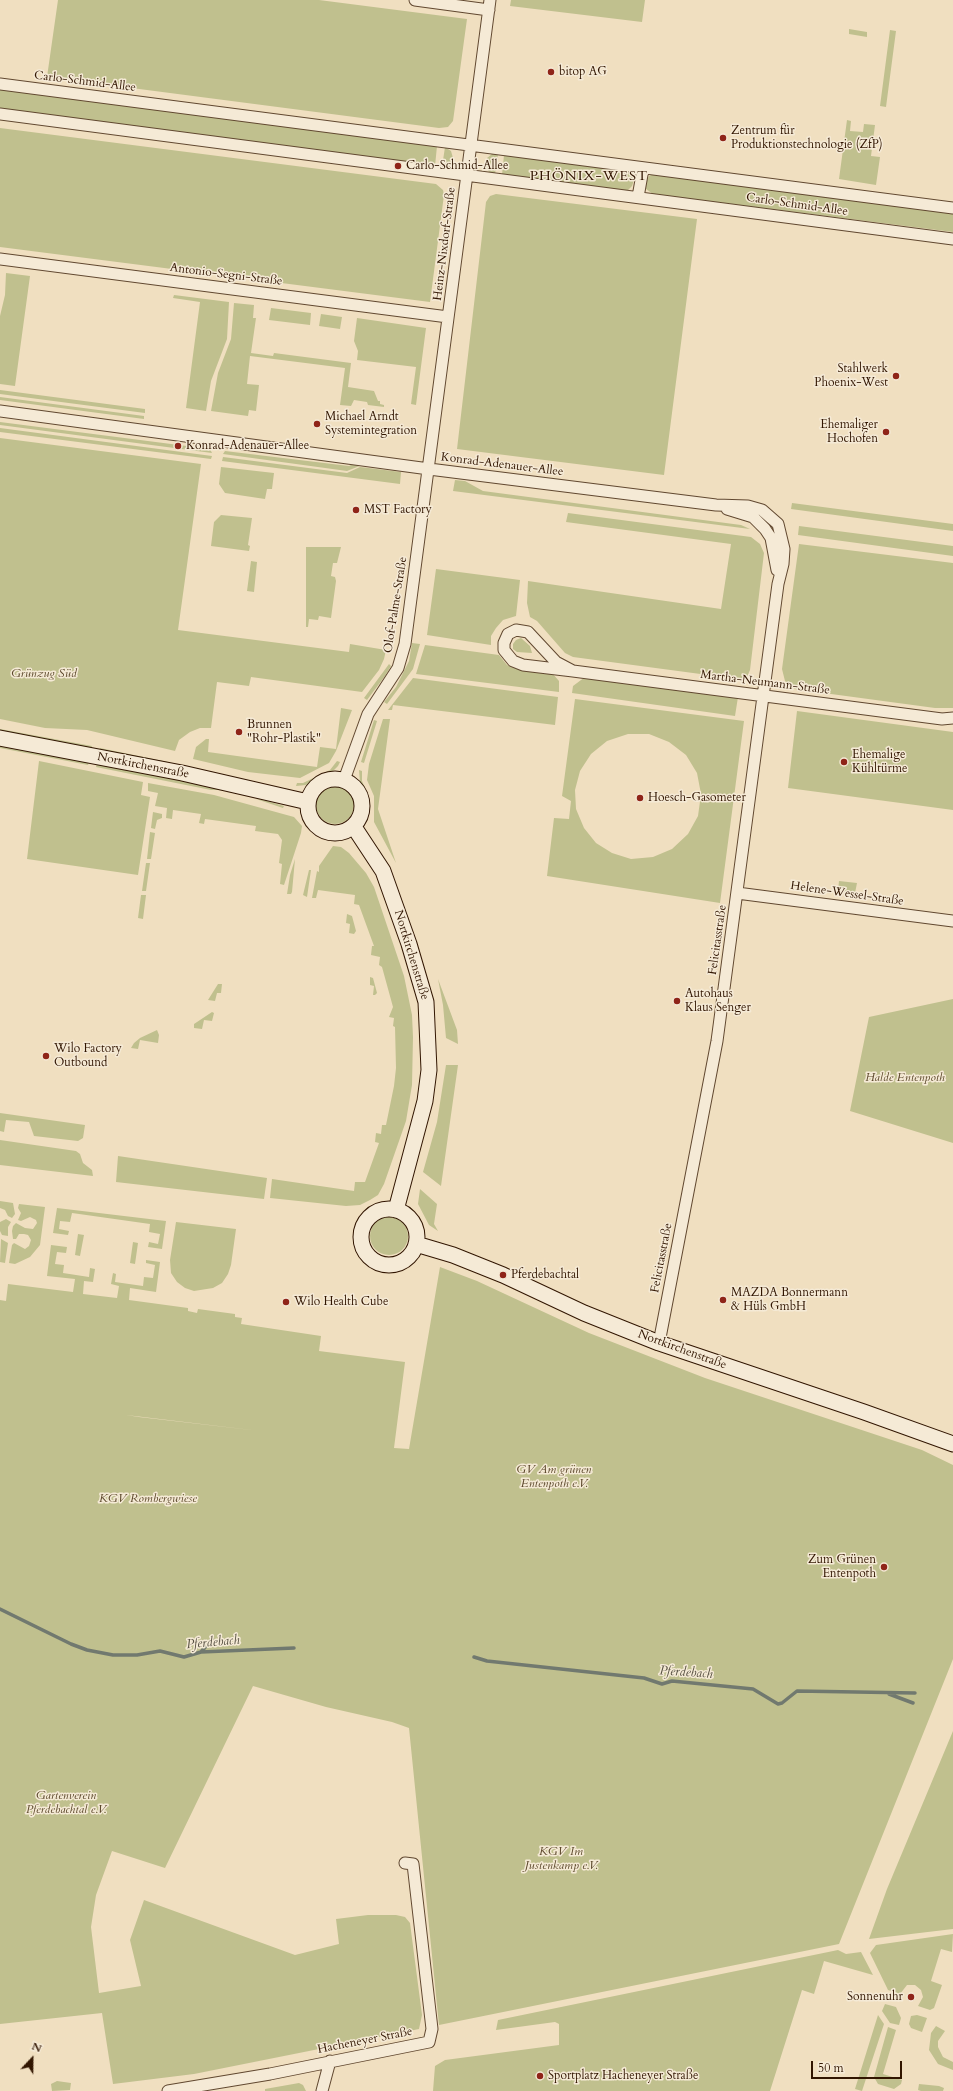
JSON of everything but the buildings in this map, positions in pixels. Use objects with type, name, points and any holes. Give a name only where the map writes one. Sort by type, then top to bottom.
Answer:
[{"type":"main road","name":"Nortkirchenstraße","points":[[0,738],[182,773],[308,802]]},
{"type":"main road","points":[[328,780],[344,780],[357,790],[361,797],[362,813],[354,827],[338,834],[322,830],[310,818],[308,802],[310,794],[321,782],[328,780]]},
{"type":"main road","name":"Nortkirchenstraße","points":[[354,827],[386,878],[409,944],[426,1002],[429,1070],[425,1101],[396,1210]]},
{"type":"main road","points":[[381,1210],[396,1210],[410,1218],[416,1232],[416,1244],[410,1255],[404,1260],[390,1265],[376,1261],[365,1252],[362,1245],[362,1231],[368,1218],[381,1210]]},
{"type":"main road","name":"Nortkirchenstraße","points":[[416,1244],[452,1255],[503,1275],[584,1313],[659,1343],[857,1409],[953,1444]]},
{"type":"street","points":[[415,0],[490,5]]},
{"type":"street","name":"Heinz-Nixdorf-Straße","points":[[430,469],[448,317],[490,5]]},
{"type":"street","name":"Carlo-Schmid-Allee","points":[[0,84],[953,208]]},
{"type":"street","name":"Carlo-Schmid-Allee","points":[[0,114],[953,239]]},
{"type":"street","points":[[638,198],[644,169]]},
{"type":"street","name":"Antonio-Segni-Straße","points":[[0,259],[448,317]]},
{"type":"street","name":"Konrad-Adenauer-Allee","points":[[0,411],[430,469],[716,505],[748,506],[762,510],[775,520]]},
{"type":"street","name":"Olof-Palme-Straße","points":[[344,780],[368,714],[392,678],[403,656],[430,469]]},
{"type":"street","name":"Konrad-Adenauer-Allee","points":[[716,505],[752,517],[765,529],[771,538]]},
{"type":"street","name":"Felicitasstraße","points":[[659,1343],[717,1041],[778,584],[784,549],[781,531],[775,520]]},
{"type":"street","name":"Felicitasstraße","points":[[771,538],[777,565],[778,584]]},
{"type":"street","name":"Martha-Neumann-Straße","points":[[573,671],[556,662],[528,632],[516,630],[510,632],[505,639],[504,650],[513,661],[523,665],[942,719],[953,718]]},
{"type":"street","name":"Helene-Wessel-Straße","points":[[737,893],[953,921]]},
{"type":"street","name":"Hacheneyer Straße","points":[[168,2091],[210,2085],[429,2042],[432,2029],[413,1864],[405,1863]]},
{"type":"street","points":[[322,2091],[330,2061]]},
{"type":"green space","points":[[58,0],[319,0],[467,19],[453,121],[448,127],[439,128],[47,77]]},
{"type":"green space","points":[[511,0],[645,0],[642,22],[510,6]]},
{"type":"green space","points":[[849,29],[867,32],[867,37],[849,34]]},
{"type":"green space","points":[[890,30],[896,31],[886,107],[880,106]]},
{"type":"green space","points":[[0,89],[437,146],[435,166],[0,109]]},
{"type":"green space","points":[[847,120],[851,121],[850,131],[863,132],[864,124],[875,125],[871,156],[880,157],[876,185],[839,179]]},
{"type":"green space","points":[[0,128],[436,184],[443,190],[444,195],[430,302],[0,247]]},
{"type":"green space","points":[[445,147],[451,151],[453,158],[449,165],[442,167]]},
{"type":"green space","points":[[492,154],[498,154],[495,174],[489,172],[486,166],[487,158]]},
{"type":"green space","points":[[504,155],[626,170],[632,174],[634,180],[632,186],[627,191],[502,175]]},
{"type":"green space","points":[[654,174],[953,213],[953,232],[653,194],[646,189],[645,184],[649,176]]},
{"type":"green space","points":[[496,194],[697,219],[664,475],[457,449],[486,202],[490,196]]},
{"type":"green space","points":[[6,273],[30,276],[15,386],[0,384],[0,316],[5,295]]},
{"type":"green space","points":[[174,295],[229,302],[227,339],[211,381],[206,411],[186,408],[200,302],[173,298]]},
{"type":"green space","points":[[234,303],[254,305],[253,318],[256,318],[251,353],[273,356],[274,353],[351,363],[348,387],[374,391],[378,401],[380,401],[380,404],[384,405],[384,407],[368,405],[367,402],[354,400],[351,406],[340,405],[345,368],[250,356],[247,384],[259,385],[256,411],[249,410],[248,416],[211,411],[218,373],[231,339]]},
{"type":"green space","points":[[271,308],[311,313],[310,325],[269,320]]},
{"type":"green space","points":[[321,314],[342,317],[340,329],[319,326]]},
{"type":"green space","points":[[357,318],[426,328],[416,405],[411,404],[416,367],[357,360],[358,351],[354,341]]},
{"type":"green space","points":[[0,390],[145,409],[145,413],[0,394]]},
{"type":"green space","points":[[0,397],[144,416],[144,419],[0,400]]},
{"type":"green space","points":[[0,422],[210,449],[212,453],[0,425]]},
{"type":"green space","points":[[0,428],[212,456],[211,459],[0,432]]},
{"type":"green space","name":"Grünzug Süd","points":[[0,438],[201,464],[178,630],[349,652],[350,644],[386,650],[379,670],[362,692],[251,677],[249,686],[217,682],[211,728],[200,728],[190,732],[179,740],[175,751],[87,730],[45,728],[0,719]]},
{"type":"green space","points":[[225,451],[349,466],[355,463],[362,465],[347,471],[223,454]]},
{"type":"green space","points":[[223,457],[347,473],[360,467],[401,472],[400,484],[222,461]]},
{"type":"green space","points":[[221,467],[274,473],[272,489],[267,489],[265,499],[225,493],[219,484]]},
{"type":"green space","points":[[455,480],[465,481],[483,491],[741,525],[750,529],[453,491]]},
{"type":"green space","points":[[792,503],[953,524],[953,531],[791,509]]},
{"type":"green space","points":[[568,513],[751,537],[760,544],[764,553],[750,670],[747,677],[738,679],[573,657],[565,653],[537,621],[530,617],[527,603],[528,581],[721,609],[731,544],[566,522]]},
{"type":"green space","points":[[221,515],[252,518],[248,545],[250,546],[249,551],[211,546],[214,522]]},
{"type":"green space","points":[[799,526],[953,546],[953,556],[798,535]]},
{"type":"green space","points":[[799,544],[953,563],[953,708],[935,708],[794,689],[785,681],[782,669]]},
{"type":"green space","points":[[306,547],[341,547],[337,563],[333,563],[331,576],[335,577],[336,581],[331,618],[319,616],[318,620],[309,619],[308,627],[306,627]]},
{"type":"green space","points":[[251,561],[257,562],[254,592],[247,591]]},
{"type":"green space","points":[[436,569],[520,580],[516,616],[503,620],[496,628],[491,636],[491,645],[427,635]]},
{"type":"green space","points":[[521,638],[530,646],[532,653],[517,652],[513,649],[513,644],[516,640]]},
{"type":"green space","points":[[412,643],[420,644],[413,669],[387,704],[384,702],[396,687],[409,661]]},
{"type":"green space","points":[[425,645],[499,655],[507,665],[513,668],[552,673],[559,681],[559,692],[416,674]]},
{"type":"green space","points":[[389,664],[391,666],[385,676],[367,700],[364,698]]},
{"type":"green space","points":[[585,677],[738,697],[735,716],[572,693],[573,686]]},
{"type":"green space","points":[[413,678],[558,697],[555,725],[393,705],[392,710],[388,710]]},
{"type":"green space","points":[[575,699],[744,721],[720,903],[547,876],[554,818],[569,819],[571,801],[562,796]],"holes":[[[628,734],[649,734],[669,742],[686,755],[697,773],[701,794],[698,816],[688,834],[672,849],[653,857],[631,859],[612,853],[596,843],[584,828],[576,809],[575,790],[580,771],[591,754],[607,741]]]},
{"type":"green space","points":[[341,708],[352,710],[336,751],[329,763],[300,778],[248,772],[193,759],[196,747],[206,739],[209,739],[208,752],[317,767],[320,747],[336,749]]},
{"type":"green space","points":[[797,711],[953,732],[953,810],[788,788]]},
{"type":"green space","points":[[383,719],[390,719],[378,809],[396,863],[374,822],[374,796],[367,780],[369,764]]},
{"type":"green space","points":[[374,720],[377,721],[364,763],[361,762]]},
{"type":"green space","points":[[0,729],[92,746],[91,750],[0,732]]},
{"type":"green space","points":[[0,744],[89,762],[88,765],[0,748]]},
{"type":"green space","points":[[100,748],[168,762],[167,765],[99,751]]},
{"type":"green space","points":[[39,761],[143,782],[141,795],[150,797],[138,875],[27,859]]},
{"type":"green space","points":[[337,761],[340,762],[332,772],[306,785],[296,786],[297,783],[303,783],[330,770]]},
{"type":"green space","points":[[97,763],[222,790],[211,790],[96,767]]},
{"type":"green space","points":[[359,770],[362,771],[362,781],[369,797],[369,813],[366,812],[367,802],[360,783]]},
{"type":"green space","points":[[148,783],[214,795],[294,817],[302,826],[301,833],[284,885],[280,884],[282,864],[279,863],[282,840],[278,834],[255,831],[256,826],[205,819],[204,824],[199,823],[201,814],[173,810],[172,819],[166,818],[167,808],[155,806],[158,793],[148,791]]},
{"type":"green space","points":[[335,786],[348,792],[354,805],[348,818],[335,824],[322,818],[316,805],[322,792]]},
{"type":"green space","points":[[256,799],[267,801],[284,806],[283,808]]},
{"type":"green space","points":[[153,812],[162,814],[162,818],[157,820],[155,829],[151,828]]},
{"type":"green space","points":[[150,832],[155,833],[151,859],[147,859]]},
{"type":"green space","points":[[333,846],[341,847],[349,853],[366,873],[374,887],[404,976],[412,1015],[413,1037],[412,1085],[406,1121],[384,1184],[378,1195],[370,1200],[360,1205],[346,1206],[270,1198],[272,1179],[354,1191],[355,1182],[365,1182],[379,1143],[375,1142],[376,1133],[381,1134],[382,1125],[386,1125],[394,1086],[396,1068],[395,1027],[393,1026],[394,1018],[389,1017],[393,1007],[382,967],[379,965],[380,957],[371,955],[372,946],[374,946],[359,905],[354,904],[355,895],[318,890],[316,898],[312,898],[317,871],[319,872],[319,866]]},
{"type":"green space","points":[[295,859],[292,892],[291,894],[287,894],[290,875]]},
{"type":"green space","points":[[146,863],[150,863],[146,891],[142,891]]},
{"type":"green space","points":[[309,870],[311,870],[307,897],[303,895]]},
{"type":"green space","points":[[839,881],[857,883],[855,893],[838,891]]},
{"type":"green space","points":[[141,895],[146,895],[143,919],[138,918]]},
{"type":"green space","points":[[347,914],[352,916],[356,931],[354,934],[349,933],[350,924],[346,923]]},
{"type":"green space","points":[[370,977],[373,978],[377,993],[375,995],[373,995],[374,986],[370,985]]},
{"type":"green space","points":[[438,979],[457,1030],[458,1044],[446,1038],[443,1005]]},
{"type":"green space","points":[[218,984],[222,984],[221,993],[217,993],[215,1001],[208,1000]]},
{"type":"green space","name":"Halde Entenpoth","points":[[953,999],[953,1143],[850,1111],[869,1017]]},
{"type":"green space","points":[[212,1012],[214,1013],[212,1021],[204,1020],[202,1029],[194,1028],[194,1024]]},
{"type":"green space","points":[[157,1030],[159,1035],[158,1043],[140,1040],[138,1049],[131,1048],[140,1038]]},
{"type":"green space","points":[[446,1065],[458,1065],[441,1186],[423,1172],[437,1122]]},
{"type":"green space","points":[[0,1113],[85,1125],[83,1138],[78,1141],[34,1136],[29,1122],[6,1120],[4,1132],[0,1131]]},
{"type":"green space","points":[[0,1140],[76,1151],[80,1154],[83,1163],[92,1170],[93,1176],[0,1165]]},
{"type":"green space","points":[[118,1156],[267,1178],[264,1199],[116,1182]]},
{"type":"green space","points":[[420,1189],[437,1204],[434,1224],[438,1231],[429,1225],[418,1204]]},
{"type":"green space","points":[[0,1201],[13,1203],[15,1214],[12,1218],[8,1216],[5,1210],[0,1208]]},
{"type":"green space","points":[[19,1204],[45,1207],[40,1245],[30,1257],[15,1264],[9,1263],[12,1245],[14,1243],[25,1249],[29,1246],[31,1240],[28,1235],[24,1234],[19,1234],[16,1239],[13,1239],[13,1226],[16,1223],[25,1228],[33,1229],[37,1223],[36,1220],[30,1217],[21,1221],[18,1220],[21,1213],[18,1208]]},
{"type":"green space","points":[[57,1208],[166,1221],[162,1249],[148,1247],[149,1242],[158,1244],[160,1234],[149,1232],[150,1224],[72,1213],[70,1222],[60,1221],[59,1229],[69,1231],[68,1235],[53,1233]]},
{"type":"green space","points":[[389,1217],[399,1220],[405,1226],[408,1236],[405,1246],[399,1252],[389,1255],[379,1252],[373,1246],[370,1236],[373,1226],[379,1220]]},
{"type":"green space","points":[[6,1219],[11,1222],[8,1227],[8,1236],[2,1235],[0,1231],[0,1222]]},
{"type":"green space","points":[[176,1222],[236,1229],[231,1265],[228,1274],[222,1283],[213,1288],[194,1291],[185,1288],[177,1282],[171,1273],[170,1260]]},
{"type":"green space","points":[[78,1234],[84,1235],[80,1256],[75,1255]]},
{"type":"green space","points":[[1,1239],[8,1243],[5,1263],[0,1262]]},
{"type":"green space","points":[[133,1242],[138,1243],[135,1264],[130,1263]]},
{"type":"green space","points":[[51,1245],[67,1247],[66,1253],[57,1252],[55,1264],[64,1265],[63,1273],[89,1277],[90,1268],[95,1269],[93,1282],[84,1281],[83,1294],[117,1298],[119,1286],[111,1284],[113,1273],[116,1274],[115,1282],[143,1286],[144,1277],[153,1278],[155,1265],[146,1263],[146,1260],[160,1262],[156,1292],[130,1288],[129,1300],[188,1308],[188,1311],[197,1313],[198,1309],[235,1314],[235,1317],[242,1318],[241,1324],[321,1336],[319,1351],[405,1362],[394,1448],[409,1449],[440,1267],[477,1281],[589,1333],[705,1378],[922,1450],[953,1465],[953,1659],[839,1944],[439,2025],[409,1728],[392,1722],[326,1707],[253,1686],[165,1868],[112,1851],[96,1895],[91,1927],[99,1993],[141,1986],[130,1940],[144,1900],[295,1955],[339,1944],[336,1919],[368,1915],[396,1915],[405,1917],[410,1923],[422,2015],[419,2029],[194,2074],[113,2084],[102,2013],[0,2024],[0,1300],[6,1301],[8,1284],[73,1292],[75,1279],[47,1276]],"holes":[[[126,1415],[260,1431],[139,1417]]]},
{"type":"green space","points":[[953,1731],[953,1929],[869,1939],[887,1889]]},
{"type":"green space","points":[[953,1934],[952,1952],[941,1949],[931,1981],[942,1985],[934,2008],[930,2010],[918,2006],[923,1997],[921,1990],[915,1985],[907,1985],[900,1994],[888,1990],[870,1953],[876,1945]]},
{"type":"green space","points":[[838,1950],[846,1954],[861,1952],[873,1975],[824,1961],[814,1994],[802,1990],[770,2091],[433,2091],[435,2066],[445,2060],[559,2045],[559,2024],[555,2022],[496,2030],[498,2020]]},
{"type":"green space","points":[[885,2004],[896,2007],[901,2018],[899,2025],[890,2023],[882,2011]]},
{"type":"green space","points":[[878,2015],[884,2024],[862,2091],[855,2089]]},
{"type":"green space","points":[[917,2015],[927,2018],[922,2032],[911,2028],[909,2024],[911,2016]]},
{"type":"green space","points":[[936,2026],[945,2031],[938,2041],[938,2047],[943,2057],[953,2062],[953,2070],[938,2064],[929,2050],[931,2033]]},
{"type":"green space","points":[[888,2027],[896,2030],[883,2074],[902,2080],[901,2084],[894,2089],[878,2084],[874,2077]]},
{"type":"green space","points":[[57,2081],[71,2083],[70,2090],[52,2091],[51,2084]]},
{"type":"green space","points":[[299,2083],[303,2085],[306,2091],[265,2091],[265,2089]]},
{"type":"green space","points":[[919,2084],[944,2088],[943,2091],[921,2091],[918,2090]]},
{"type":"waterway","name":"Pferdebach","points":[[0,1609],[71,1644],[87,1650],[113,1655],[137,1655],[160,1651],[184,1657],[201,1652],[294,1648]]},
{"type":"waterway","points":[[201,1652],[212,1639]]},
{"type":"waterway","name":"Pferdebach","points":[[474,1657],[487,1661],[644,1678],[662,1684],[672,1681],[753,1689],[778,1704],[782,1703],[797,1691],[915,1693]]},
{"type":"waterway","points":[[889,1694],[913,1703]]},
{"type":"place","name":"bitop AG","points":[[551,72]]},
{"type":"place","name":"Zentrum für Produktionstechnologie (ZfP)","points":[[723,138]]},
{"type":"place","name":"Carlo-Schmid-Allee","points":[[398,166]]},
{"type":"place","name":"Stahlwerk Phoenix-West","points":[[896,376]]},
{"type":"place","name":"Michael Arndt Systemintegration","points":[[317,424]]},
{"type":"place","name":"Ehemaliger Hochofen","points":[[886,432]]},
{"type":"place","name":"Konrad-Adenauer-Allee","points":[[178,446]]},
{"type":"place","name":"MST Factory","points":[[356,510]]},
{"type":"place","name":"Brunnen \"Rohr-Plastik\"","points":[[239,732]]},
{"type":"place","name":"Ehemalige Kühltürme","points":[[844,762]]},
{"type":"place","name":"Hoesch-Gasometer","points":[[640,798]]},
{"type":"place","name":"Autohaus Klaus Senger","points":[[677,1001]]},
{"type":"place","name":"Wilo Factory Outbound","points":[[46,1056]]},
{"type":"place","name":"Pferdebachtal","points":[[503,1275]]},
{"type":"place","name":"MAZDA Bonnermann & Hüls GmbH","points":[[723,1300]]},
{"type":"place","name":"Wilo Health Cube","points":[[286,1302]]},
{"type":"place","name":"Zum Grünen Entenpoth","points":[[884,1567]]},
{"type":"place","name":"Sonnenuhr","points":[[911,1997]]},
{"type":"place","name":"Sportplatz Hacheneyer Straße","points":[[540,2076]]},
{"type":"district","name":"PHÖNIX-WEST","points":[[589,177]]},
{"type":"park label","name":"GV Am grünen Entenpoth e.V.","points":[[554,1477]]},
{"type":"park label","name":"KGV Rombergwiese","points":[[148,1499]]},
{"type":"park label","name":"Gartenverein Pferdebachtal e.V.","points":[[66,1803]]},
{"type":"park label","name":"KGV Im Justenkamp e.V.","points":[[561,1859]]}]
